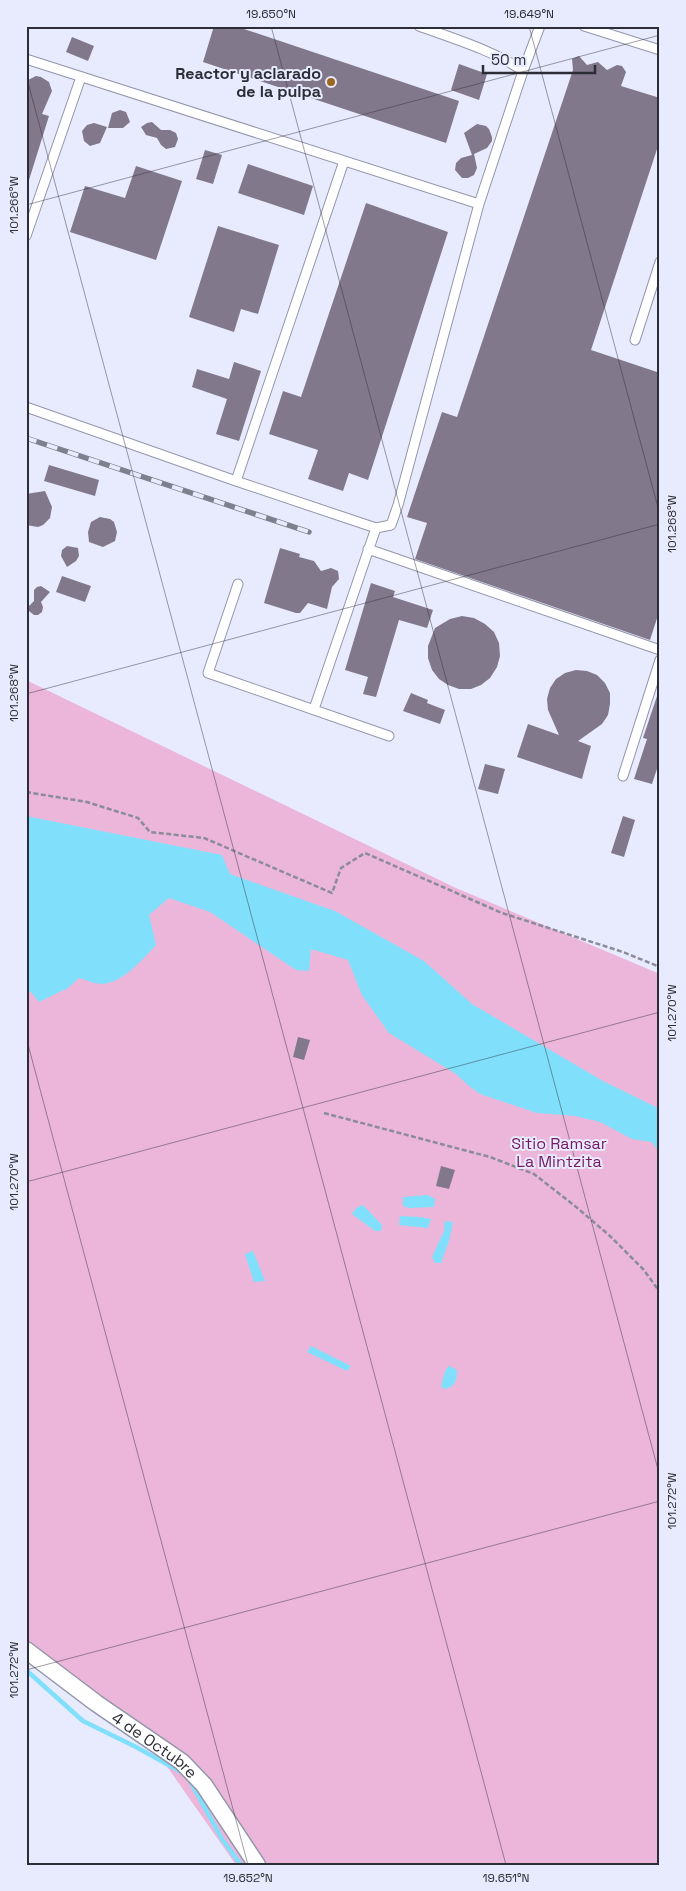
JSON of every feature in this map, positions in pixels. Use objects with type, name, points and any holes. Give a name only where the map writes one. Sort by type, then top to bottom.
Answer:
[{"type":"street","name":"4 de Octubre","points":[[26,1650],[96,1703],[182,1762],[204,1785],[257,1865]]},
{"type":"lane","points":[[419,26],[514,64],[523,71]]},
{"type":"lane","points":[[26,407],[236,482],[376,528],[391,525],[479,204],[540,26]]},
{"type":"lane","points":[[584,26],[660,50]]},
{"type":"lane","points":[[26,59],[479,204]]},
{"type":"lane","points":[[26,236],[81,77]]},
{"type":"lane","points":[[236,482],[344,161]]},
{"type":"lane","points":[[635,340],[660,262]]},
{"type":"lane","points":[[314,709],[376,528]]},
{"type":"lane","points":[[368,549],[660,650]]},
{"type":"lane","points":[[238,584],[208,672],[389,736]]},
{"type":"lane","points":[[623,776],[660,660]]},
{"type":"path","points":[[26,792],[87,802],[138,818],[150,832],[204,838],[332,893],[341,868],[365,853],[502,913],[623,952],[660,967]]},
{"type":"path","points":[[324,1113],[490,1157],[534,1174],[610,1236],[643,1269],[660,1292]]},
{"type":"green space","name":"Sitio Ramsar La Mintzita","points":[[26,680],[456,888],[660,974],[660,1865],[236,1865],[161,1758],[26,1654]]},
{"type":"water","points":[[26,816],[222,855],[230,874],[335,911],[424,961],[472,1004],[603,1081],[660,1109],[660,1154],[652,1142],[632,1139],[600,1122],[575,1116],[537,1113],[480,1094],[456,1074],[389,1033],[362,995],[348,960],[311,949],[309,971],[296,970],[210,912],[169,898],[149,915],[156,945],[125,975],[110,983],[102,984],[79,978],[68,988],[39,1002],[31,992],[26,991]]},
{"type":"water","points":[[428,1195],[435,1199],[434,1207],[409,1208],[403,1206],[403,1197]]},
{"type":"water","points":[[363,1205],[382,1225],[381,1231],[375,1231],[352,1214],[356,1208]]},
{"type":"water","points":[[400,1216],[431,1219],[428,1228],[399,1225]]},
{"type":"water","points":[[445,1221],[453,1222],[449,1241],[441,1263],[435,1263],[432,1257],[444,1231]]},
{"type":"water","points":[[253,1251],[265,1281],[254,1282],[245,1254]]},
{"type":"water","points":[[311,1346],[351,1366],[347,1371],[307,1352]]},
{"type":"water","points":[[449,1366],[457,1370],[457,1377],[451,1387],[444,1389],[441,1386],[445,1371]]},
{"type":"building","name":"Reactor y aclarado de la pulpa","points":[[214,26],[235,26],[459,101],[446,143],[203,62]]},
{"type":"building","points":[[72,37],[94,46],[88,61],[66,52]]},
{"type":"building","points":[[579,56],[587,65],[598,62],[607,70],[617,65],[622,66],[626,72],[621,86],[660,98],[660,140],[591,350],[660,373],[660,609],[650,640],[415,559],[427,523],[407,517],[442,412],[457,417],[573,70],[572,59]]},
{"type":"building","points":[[459,64],[487,74],[479,100],[451,90]]},
{"type":"building","points":[[36,76],[49,82],[52,91],[42,114],[49,116],[29,180],[26,180],[26,81]]},
{"type":"building","points":[[120,110],[126,112],[130,122],[123,128],[108,128],[112,113]]},
{"type":"building","points":[[152,122],[161,130],[170,130],[176,133],[178,139],[175,147],[166,149],[157,138],[146,135],[141,127]]},
{"type":"building","points":[[94,123],[107,127],[100,143],[90,146],[84,141],[82,131],[87,125]]},
{"type":"building","points":[[477,124],[486,126],[489,129],[492,141],[487,148],[474,154],[477,168],[474,175],[462,178],[455,170],[456,163],[461,158],[472,155],[464,133]]},
{"type":"building","points":[[205,150],[222,155],[213,184],[196,179]]},
{"type":"building","points":[[248,164],[313,186],[304,215],[238,193]]},
{"type":"building","points":[[136,166],[182,181],[156,260],[70,232],[85,186],[125,198]]},
{"type":"building","points":[[366,203],[448,232],[368,480],[349,473],[343,491],[308,479],[318,450],[269,434],[283,391],[301,397]]},
{"type":"building","points":[[218,226],[279,245],[258,314],[241,309],[234,332],[189,317]]},
{"type":"building","points":[[234,362],[261,371],[239,441],[216,434],[227,399],[192,387],[197,369],[229,379]]},
{"type":"building","points":[[49,465],[99,480],[95,496],[44,481]]},
{"type":"building","points":[[45,491],[52,507],[50,518],[38,527],[26,525],[26,494]]},
{"type":"building","points":[[100,517],[114,522],[117,532],[115,541],[103,547],[89,542],[88,532],[91,522]]},
{"type":"building","points":[[67,546],[78,548],[79,556],[76,561],[67,567],[61,556],[62,550]]},
{"type":"building","points":[[280,548],[300,554],[299,557],[314,561],[321,571],[331,568],[338,571],[339,579],[332,587],[327,609],[308,603],[300,613],[296,613],[264,603]]},
{"type":"building","points":[[62,576],[91,586],[85,602],[56,592]]},
{"type":"building","points":[[371,583],[395,591],[393,597],[433,610],[427,628],[399,620],[376,697],[363,694],[368,677],[345,670]]},
{"type":"building","points":[[41,586],[50,592],[41,602],[42,612],[34,615],[29,611],[29,606],[34,601],[34,590]]},
{"type":"building","points":[[462,616],[474,618],[485,624],[494,632],[499,643],[500,656],[497,667],[490,678],[481,685],[471,689],[459,689],[439,679],[432,670],[428,658],[428,646],[435,628],[450,619]]},
{"type":"building","points":[[576,670],[587,671],[597,675],[605,683],[610,693],[608,715],[602,724],[578,741],[591,746],[582,779],[517,757],[528,724],[559,735],[548,710],[547,699],[550,688],[556,679],[565,673]]},
{"type":"building","points":[[411,693],[428,700],[427,703],[445,710],[440,724],[403,711]]},
{"type":"building","points":[[658,693],[660,693],[660,760],[652,784],[634,779],[647,739],[643,738]]},
{"type":"building","points":[[485,764],[505,769],[498,794],[478,789]]},
{"type":"building","points":[[623,816],[635,820],[624,857],[611,853]]},
{"type":"building","points":[[298,1037],[310,1040],[304,1060],[293,1057]]},
{"type":"building","points":[[441,1166],[455,1170],[449,1189],[436,1186]]},
{"type":"waterway","points":[[26,1670],[83,1721],[183,1773]]},
{"type":"waterway","points":[[189,1779],[222,1839],[241,1865]]},
{"type":"railway","points":[[26,438],[309,532]]},
{"type":"place","name":"Reactor y aclarado de la pulpa","points":[[331,82]]}]
